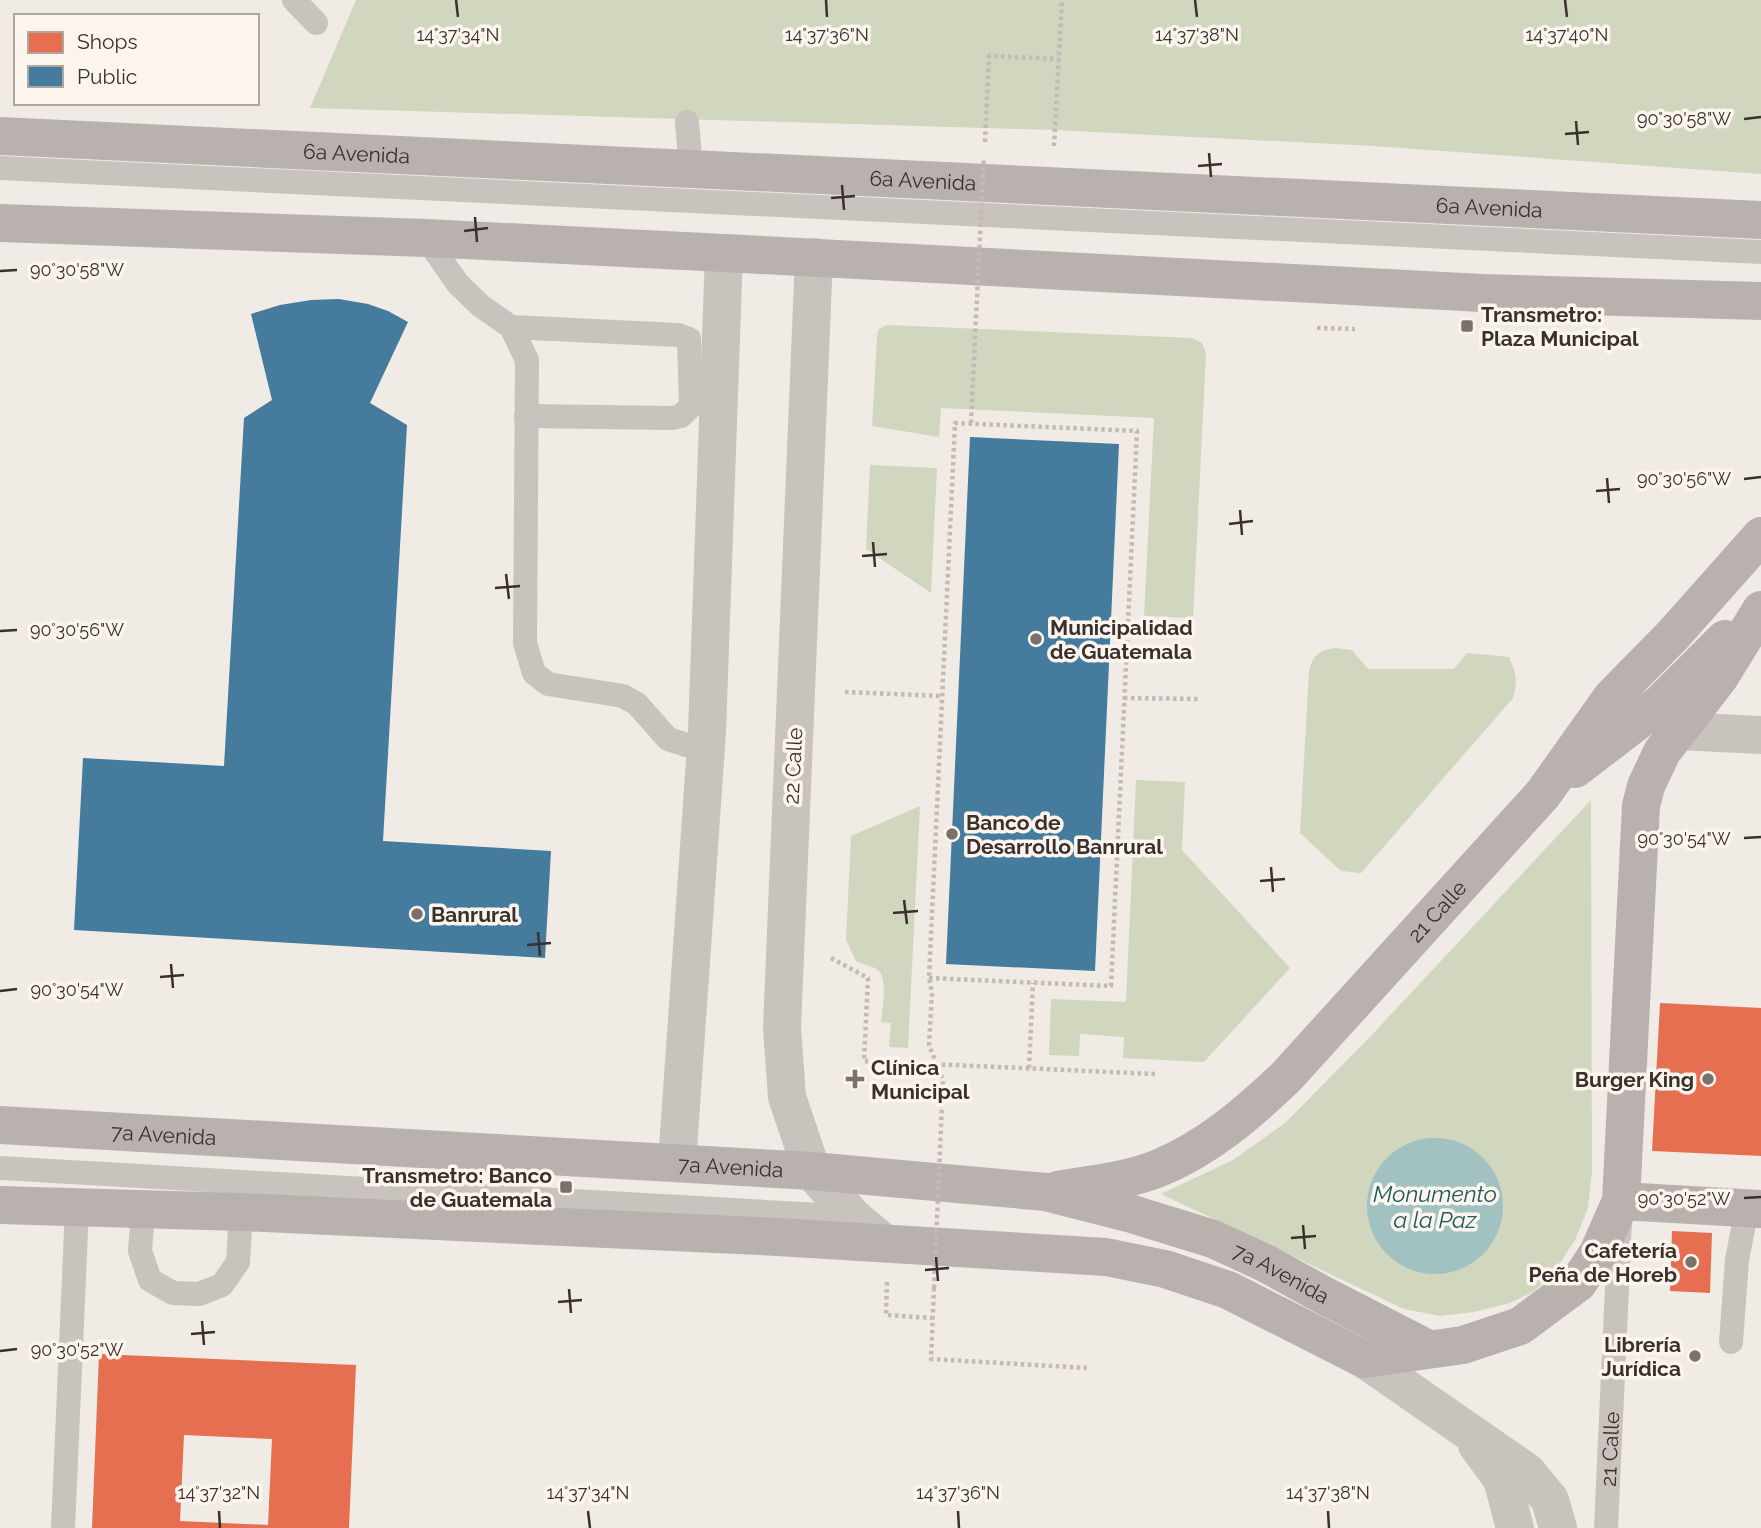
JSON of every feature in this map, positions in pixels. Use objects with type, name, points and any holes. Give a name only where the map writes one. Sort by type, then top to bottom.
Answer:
[{"type":"main road","name":"6a Avenida","points":[[0,136],[1761,220]]},
{"type":"main road","points":[[0,223],[426,238],[1482,293],[1761,301]]},
{"type":"main road","name":"21 Calle","points":[[1046,1192],[1110,1181],[1158,1168],[1206,1143],[1245,1115],[1286,1077],[1543,794],[1612,697],[1673,635],[1761,536]]},
{"type":"main road","points":[[1543,794],[1661,702],[1761,607]]},
{"type":"main road","name":"21 Calle","points":[[1621,1201],[1641,806],[1646,786],[1662,752],[1719,678],[1761,607]]},
{"type":"main road","name":"7a Avenida","points":[[0,1125],[812,1171],[1046,1192],[1132,1214],[1213,1239],[1265,1263],[1429,1349]]},
{"type":"main road","points":[[1364,1359],[1463,1345],[1520,1326],[1578,1283],[1598,1254],[1621,1201],[1754,1208]]},
{"type":"main road","name":"7a Avenida","points":[[0,1205],[241,1212],[883,1242],[1106,1257],[1165,1269],[1228,1290],[1364,1359]]},
{"type":"street","points":[[677,1163],[705,751],[724,253]]},
{"type":"street","name":"22 Calle","points":[[814,257],[782,1028],[787,1097],[812,1171],[853,1217],[883,1242]]},
{"type":"street","points":[[1677,731],[1761,735]]},
{"type":"street","points":[[1364,1359],[1527,1472],[1550,1500],[1558,1528]]},
{"type":"street","points":[[1461,1424],[1502,1479],[1514,1528]]},
{"type":"lane","points":[[294,0],[316,23]]},
{"type":"lane","points":[[687,122],[691,169]]},
{"type":"lane","points":[[0,168],[1761,252]]},
{"type":"lane","points":[[426,238],[458,284],[481,306],[511,327],[527,360],[525,642],[534,673],[548,684],[623,696],[637,704],[668,739],[705,751]]},
{"type":"lane","points":[[511,327],[678,335],[689,339],[691,406],[681,416],[526,416]]},
{"type":"lane","points":[[0,1168],[853,1217]]},
{"type":"lane","name":"21 Calle","points":[[1606,1528],[1621,1201]]},
{"type":"lane","points":[[64,1528],[77,1208]]},
{"type":"lane","points":[[1731,1342],[1737,1260],[1754,1208]]},
{"type":"lane","points":[[143,1210],[140,1251],[150,1280],[173,1293],[199,1294],[222,1284],[238,1262],[241,1212]]},
{"type":"path","points":[[1055,130],[1062,0]]},
{"type":"path","points":[[971,423],[989,56],[1059,59]]},
{"type":"path","points":[[929,978],[1111,986],[1136,431],[955,423],[929,978],[932,993],[929,1045],[943,1080],[931,1359],[1087,1368]]},
{"type":"path","points":[[845,692],[942,696]]},
{"type":"path","points":[[1124,698],[1199,699]]},
{"type":"path","points":[[831,958],[868,978],[864,1061],[1155,1074]]},
{"type":"path","points":[[1029,1068],[1033,983]]},
{"type":"path","points":[[887,1280],[886,1315],[933,1318]]},
{"type":"green space","points":[[356,0],[1761,0],[1761,174],[1373,146],[1055,130],[310,108]]},
{"type":"green space","points":[[886,325],[1192,338],[1202,343],[1206,353],[1193,618],[1144,616],[1154,418],[941,408],[939,437],[872,426],[877,337],[878,330]]},
{"type":"green space","points":[[870,465],[937,468],[931,593],[866,549]]},
{"type":"green space","points":[[1335,648],[1352,650],[1368,669],[1454,669],[1467,653],[1509,657],[1516,677],[1513,698],[1361,873],[1341,871],[1300,833],[1309,671],[1318,654]]},
{"type":"green space","points":[[1136,780],[1185,782],[1182,850],[1290,968],[1204,1062],[1123,1058],[1124,1037],[1080,1034],[1079,1056],[1049,1055],[1051,999],[1126,1002]]},
{"type":"green space","points":[[1591,800],[1592,1172],[1588,1208],[1575,1240],[1558,1266],[1535,1291],[1510,1303],[1474,1312],[1440,1316],[1404,1309],[1161,1194],[1233,1160],[1285,1123],[1368,1039]]},
{"type":"green space","points":[[920,806],[908,1048],[889,1047],[891,1023],[881,1022],[884,995],[881,974],[878,970],[856,961],[846,940],[851,836]]},
{"type":"water","name":"Monumento a la Paz","points":[[1435,1138],[1461,1143],[1483,1158],[1498,1180],[1503,1206],[1498,1232],[1483,1254],[1461,1269],[1435,1274],[1409,1269],[1387,1254],[1372,1232],[1367,1206],[1372,1180],[1387,1158],[1409,1143]]},
{"type":"building: Shops","name":"Burger King","points":[[1660,1003],[1761,1008],[1761,1156],[1652,1151]]},
{"type":"building: Shops","name":"Cafetería Peña de Horeb","points":[[1672,1231],[1712,1233],[1710,1293],[1670,1291]]},
{"type":"building: Shops","points":[[99,1354],[356,1365],[349,1528],[92,1528]],"holes":[[[184,1435],[272,1439],[268,1525],[180,1521]]]},
{"type":"building: Public","points":[[339,299],[368,304],[408,322],[370,403],[407,425],[383,841],[551,851],[545,958],[74,930],[83,758],[224,766],[244,418],[272,400],[251,314],[280,305]]},
{"type":"building: Public","name":"Municipalidad de Guatemala","points":[[970,437],[1119,444],[1095,971],[946,964]]},
{"type":"place","name":"Transmetro: Plaza Municipal","points":[[1467,326]]},
{"type":"place","name":"Municipalidad de Guatemala","points":[[1036,639]]},
{"type":"place","name":"Banco de Desarrollo Banrural","points":[[952,834]]},
{"type":"place","name":"Banrural","points":[[417,914]]},
{"type":"place","name":"Clínica Municipal","points":[[855,1079]]},
{"type":"place","name":"Burger King","points":[[1708,1079]]},
{"type":"place","name":"Transmetro: Banco de Guatemala","points":[[566,1187]]},
{"type":"place","name":"Cafetería Peña de Horeb","points":[[1691,1262]]},
{"type":"place","name":"Librería Jurídica","points":[[1695,1356]]}]
